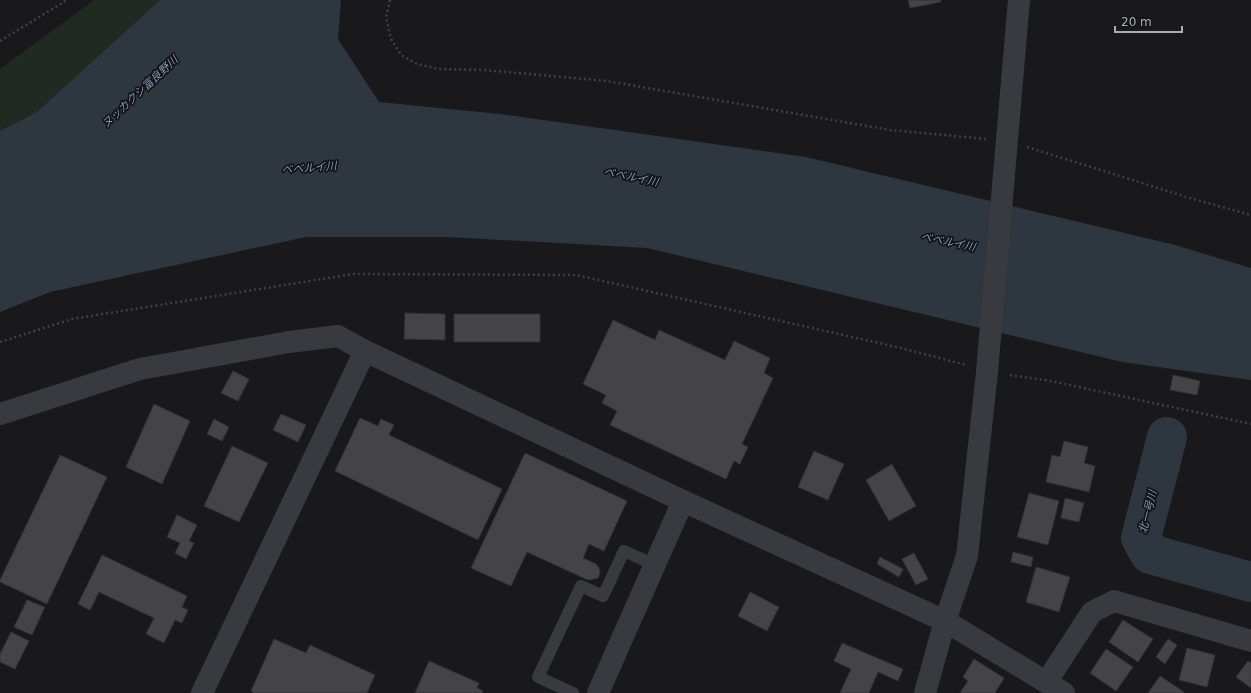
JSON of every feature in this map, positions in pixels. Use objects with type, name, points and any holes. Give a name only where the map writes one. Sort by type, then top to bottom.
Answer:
[{"type":"street","points":[[925,693],[945,621],[967,556],[988,366],[1019,0]]},
{"type":"street","points":[[0,414],[140,369],[289,342],[338,336],[365,351],[683,501],[945,621],[1056,687],[1092,612],[1114,601],[1251,641]]},
{"type":"street","points":[[202,693],[365,351]]},
{"type":"street","points":[[598,693],[683,501]]},
{"type":"lane","points":[[573,693],[538,677],[581,586],[603,596],[624,551],[654,565]]},
{"type":"path","points":[[0,40],[67,0]]},
{"type":"path","points":[[390,0],[386,18],[391,39],[401,55],[417,64],[439,69],[484,70],[607,81],[890,130],[1006,147],[1251,215]]},
{"type":"path","points":[[0,342],[72,319],[353,274],[576,275],[901,348],[1251,424]]},
{"type":"shaded area","points":[[94,0],[199,0],[0,169],[0,69]]},
{"type":"water","points":[[160,0],[341,0],[338,39],[379,102],[500,114],[806,157],[1175,245],[1251,268],[1251,380],[1122,362],[647,248],[447,237],[306,237],[50,292],[0,312],[0,131],[37,112]]},
{"type":"building","points":[[908,0],[941,0],[941,2],[910,8]]},
{"type":"building","points":[[405,313],[445,314],[445,340],[404,339]]},
{"type":"building","points":[[454,314],[540,314],[540,342],[454,342]]},
{"type":"building","points":[[613,320],[655,340],[659,330],[725,360],[734,341],[770,358],[764,373],[773,378],[742,444],[748,447],[740,464],[734,461],[726,479],[610,425],[617,411],[602,403],[606,395],[583,384]]},
{"type":"building","points":[[233,371],[249,379],[238,401],[221,393]]},
{"type":"building","points":[[1173,375],[1200,381],[1197,395],[1170,390]]},
{"type":"building","points":[[154,404],[190,421],[162,484],[126,467]]},
{"type":"building","points":[[281,414],[306,425],[298,442],[273,430]]},
{"type":"building","points":[[360,418],[378,426],[381,419],[394,425],[389,435],[502,489],[478,540],[335,471]]},
{"type":"building","points":[[214,419],[229,427],[222,441],[207,434]]},
{"type":"building","points":[[1064,441],[1088,447],[1084,463],[1095,466],[1089,492],[1046,482],[1052,455],[1060,457]]},
{"type":"building","points":[[232,446],[268,463],[239,522],[204,506]]},
{"type":"building","points":[[814,451],[844,464],[828,500],[798,487]]},
{"type":"building","points":[[525,453],[627,501],[604,551],[589,544],[583,558],[596,564],[599,568],[600,573],[598,578],[588,580],[527,552],[511,586],[471,568]]},
{"type":"building","points":[[60,455],[107,477],[47,604],[0,582],[0,580]]},
{"type":"building","points":[[892,464],[916,506],[889,521],[866,480]]},
{"type":"building","points":[[1029,493],[1059,501],[1048,545],[1017,537]]},
{"type":"building","points":[[1065,498],[1084,503],[1079,522],[1061,518]]},
{"type":"building","points":[[177,515],[197,525],[189,541],[194,543],[186,559],[175,553],[180,543],[167,537]]},
{"type":"building","points":[[1013,552],[1033,557],[1031,567],[1011,562]]},
{"type":"building","points":[[914,553],[928,579],[916,585],[902,559]]},
{"type":"building","points":[[102,555],[187,596],[182,607],[188,610],[182,623],[175,620],[164,643],[146,634],[154,618],[99,592],[90,610],[78,604]]},
{"type":"building","points":[[880,557],[903,569],[899,577],[877,564]]},
{"type":"building","points":[[1036,567],[1070,577],[1059,612],[1026,602]]},
{"type":"building","points":[[750,592],[779,607],[767,631],[738,616]]},
{"type":"building","points":[[27,600],[45,607],[32,635],[14,627]]},
{"type":"building","points":[[1123,620],[1153,639],[1138,662],[1109,642]]},
{"type":"building","points":[[11,632],[29,641],[15,669],[0,662],[0,654]]},
{"type":"building","points":[[274,639],[306,653],[310,645],[375,675],[367,693],[254,693],[251,691]]},
{"type":"building","points":[[1168,639],[1177,645],[1165,664],[1156,657]]},
{"type":"building","points":[[842,643],[903,669],[898,681],[878,672],[869,693],[840,693],[851,669],[834,661]]},
{"type":"building","points":[[1187,648],[1215,655],[1207,687],[1179,680]]},
{"type":"building","points":[[1106,649],[1133,667],[1116,691],[1090,673]]},
{"type":"building","points":[[974,659],[1004,678],[995,693],[960,693],[968,681],[963,677]]},
{"type":"building","points":[[429,661],[479,683],[477,688],[483,691],[482,693],[415,693]]},
{"type":"building","points":[[1248,661],[1251,663],[1251,688],[1236,677]]},
{"type":"building","points":[[1160,676],[1184,692],[1148,693]]},
{"type":"waterway","name":"北一号川","points":[[1167,437],[1141,538],[1150,554],[1251,582]]},
{"type":"water label","name":"ヌッカクシ富良野川","points":[[140,92]]},
{"type":"water label","name":"ベベルイ川","points":[[309,168]]},
{"type":"water label","name":"ベベルイ川","points":[[631,177]]},
{"type":"water label","name":"ベベルイ川","points":[[948,242]]}]
